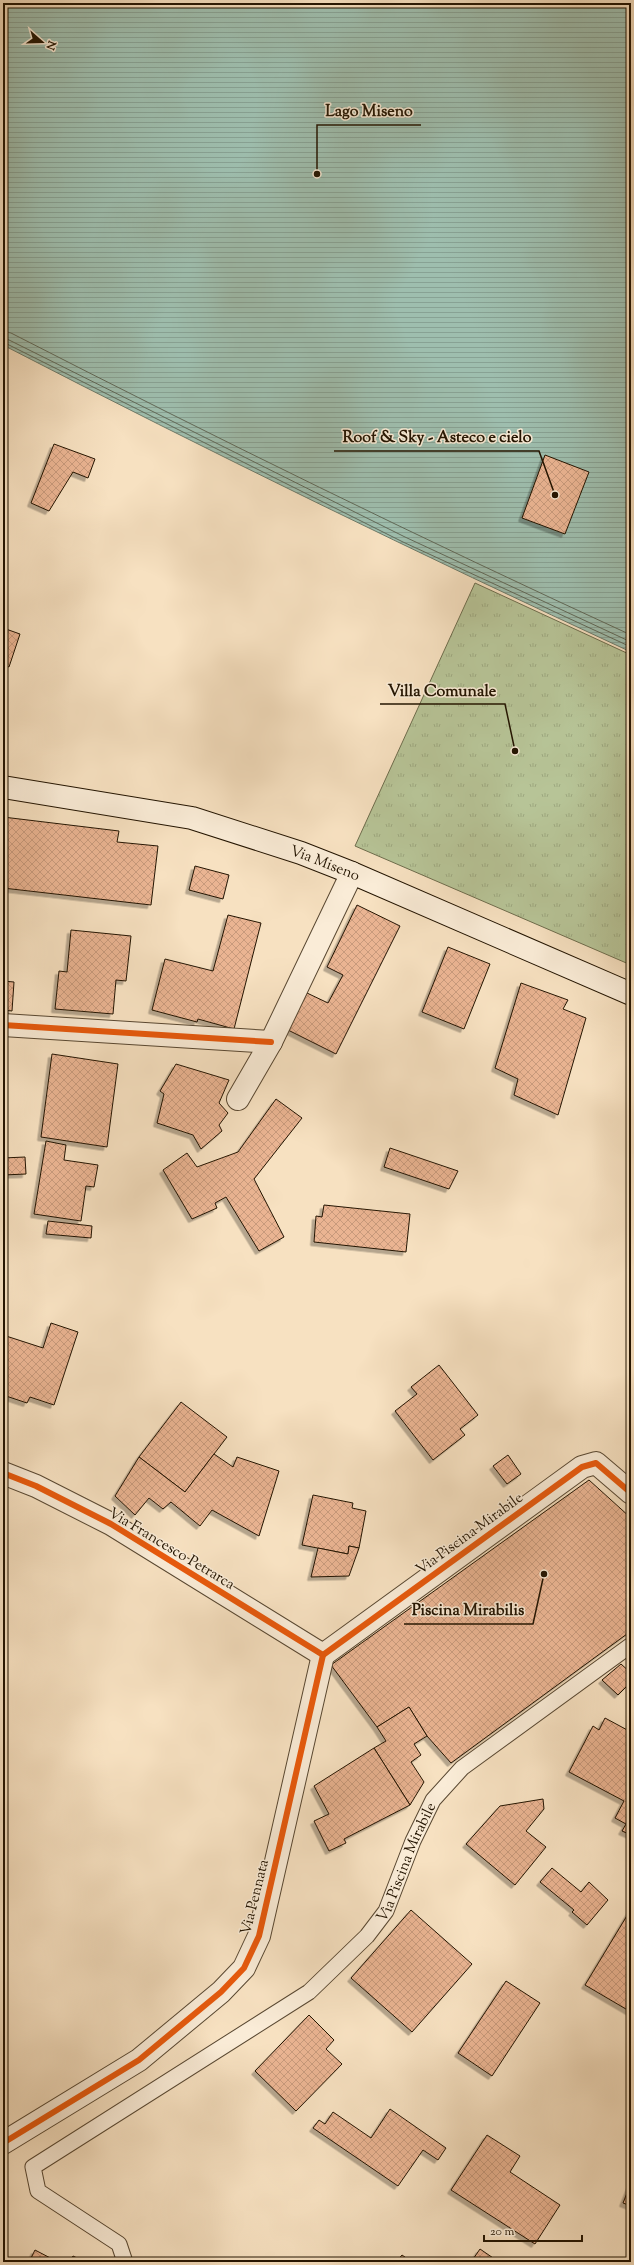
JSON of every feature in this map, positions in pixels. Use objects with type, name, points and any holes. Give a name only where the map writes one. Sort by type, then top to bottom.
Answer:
[{"type":"street","name":"Via Miseno","points":[[3,787],[192,818],[352,873],[631,994]]},
{"type":"street","points":[[238,1099],[271,1042],[352,873]]},
{"type":"street","points":[[3,1025],[271,1042]]},
{"type":"street","name":"Via Piscina Mirabile","points":[[323,1655],[582,1467],[596,1463],[631,1494]]},
{"type":"street","name":"Via Francesco Petrarca","points":[[3,1474],[36,1486],[111,1524],[323,1655]]},
{"type":"street","name":"Via Pennata","points":[[3,2142],[139,2060],[221,1992],[244,1968],[259,1936],[323,1655]]},
{"type":"lane","name":"Via Piscina Mirabile","points":[[125,2262],[118,2244],[38,2191],[33,2167],[309,1992],[367,1936],[386,1911],[413,1840],[432,1800],[462,1768],[631,1645]]},
{"type":"green space","points":[[475,583],[631,655],[631,965],[355,846]]},
{"type":"water","points":[[3,3],[631,3],[631,652],[315,502],[3,345]]},
{"type":"building","points":[[54,444],[95,459],[88,478],[73,472],[49,511],[31,503]]},
{"type":"building","points":[[545,455],[589,472],[565,534],[522,518]]},
{"type":"building","points":[[3,628],[20,634],[9,667],[3,665]]},
{"type":"building","points":[[3,817],[119,831],[117,842],[158,846],[151,905],[3,888]]},
{"type":"building","points":[[195,866],[229,875],[223,899],[189,890]]},
{"type":"building","points":[[357,905],[400,926],[336,1054],[288,1030],[307,993],[328,1003],[343,975],[327,967]]},
{"type":"building","points":[[228,915],[261,923],[234,1029],[198,1019],[197,1022],[152,1010],[165,959],[213,971]]},
{"type":"building","points":[[71,930],[131,936],[126,981],[116,980],[113,1014],[55,1009],[59,971],[67,972]]},
{"type":"building","points":[[448,947],[490,964],[464,1029],[422,1012]]},
{"type":"building","points":[[3,981],[14,982],[12,1011],[3,1010]]},
{"type":"building","points":[[521,983],[568,1000],[563,1009],[586,1018],[558,1115],[514,1095],[518,1079],[495,1068]]},
{"type":"building","points":[[52,1054],[118,1064],[107,1147],[41,1137]]},
{"type":"building","points":[[176,1064],[229,1080],[219,1103],[228,1113],[219,1125],[222,1131],[201,1149],[193,1135],[157,1123],[164,1094],[160,1091]]},
{"type":"building","points":[[276,1099],[302,1118],[254,1179],[284,1237],[259,1251],[226,1197],[215,1203],[217,1208],[192,1219],[163,1170],[187,1153],[197,1167],[238,1152]]},
{"type":"building","points":[[46,1141],[66,1145],[64,1160],[98,1165],[94,1187],[86,1186],[81,1221],[34,1214]]},
{"type":"building","points":[[390,1148],[458,1171],[449,1189],[384,1167]]},
{"type":"building","points":[[25,1157],[26,1174],[3,1175],[3,1158]]},
{"type":"building","points":[[324,1205],[410,1214],[406,1252],[314,1242],[316,1216],[322,1217]]},
{"type":"building","points":[[48,1221],[92,1226],[91,1238],[46,1234]]},
{"type":"building","points":[[51,1323],[78,1332],[54,1405],[30,1397],[27,1403],[3,1395],[3,1335],[43,1348]]},
{"type":"building","points":[[439,1365],[478,1415],[460,1429],[465,1435],[433,1460],[395,1411],[417,1394],[411,1387]]},
{"type":"building","points":[[181,1402],[227,1437],[185,1492],[139,1457]]},
{"type":"building","points":[[214,1454],[233,1467],[237,1457],[279,1471],[259,1536],[212,1510],[200,1526],[171,1502],[163,1509],[149,1498],[135,1515],[115,1496],[139,1457],[185,1492]]},
{"type":"building","points":[[508,1455],[521,1474],[507,1484],[493,1466]]},
{"type":"building","points":[[589,1480],[631,1518],[631,1631],[451,1763],[427,1736],[409,1707],[377,1727],[331,1665]]},
{"type":"building","points":[[313,1495],[353,1503],[352,1508],[366,1511],[359,1548],[349,1546],[348,1554],[302,1545]]},
{"type":"building","points":[[349,1546],[359,1548],[349,1576],[311,1577],[318,1548],[348,1554]]},
{"type":"building","points":[[621,1664],[631,1673],[631,1682],[618,1695],[602,1680]]},
{"type":"building","points":[[409,1707],[427,1736],[414,1744],[421,1755],[411,1762],[424,1782],[410,1805],[374,1748],[386,1741],[377,1727]]},
{"type":"building","points":[[605,1718],[631,1732],[631,1835],[622,1831],[626,1824],[615,1818],[624,1801],[569,1772],[593,1726],[599,1730]]},
{"type":"building","points":[[374,1748],[410,1805],[344,1839],[346,1843],[329,1851],[314,1821],[329,1814],[314,1786]]},
{"type":"building","points":[[543,1799],[544,1809],[526,1831],[546,1847],[515,1885],[466,1844],[500,1806]]},
{"type":"building","points":[[552,1868],[581,1892],[589,1882],[608,1900],[587,1925],[572,1912],[574,1910],[540,1882]]},
{"type":"building","points":[[631,1909],[631,2012],[585,1985]]},
{"type":"building","points":[[411,1910],[472,1964],[412,2032],[351,1978]]},
{"type":"building","points":[[506,1981],[540,2003],[492,2076],[458,2053]]},
{"type":"building","points":[[309,2015],[334,2040],[326,2049],[342,2064],[296,2111],[255,2071]]},
{"type":"building","points":[[390,2109],[446,2148],[438,2160],[423,2150],[398,2186],[313,2128],[319,2120],[325,2124],[333,2112],[371,2138]]},
{"type":"building","points":[[487,2135],[520,2156],[510,2172],[560,2205],[535,2244],[451,2190]]},
{"type":"building","points":[[631,2183],[631,2206],[623,2203]]},
{"type":"building","points":[[480,2249],[499,2262],[471,2262]]},
{"type":"building","points":[[35,2250],[58,2262],[29,2262]]},
{"type":"building","points":[[402,2255],[412,2262],[396,2262]]},
{"type":"building","points":[[73,2256],[85,2262],[69,2262]]},
{"type":"cycle path","points":[[3,1025],[271,1042]]},
{"type":"cycle path","points":[[323,1655],[582,1467],[596,1463],[631,1493]]},
{"type":"cycle path","points":[[3,1473],[36,1486],[111,1524],[323,1655]]},
{"type":"cycle path","points":[[3,2143],[139,2060],[221,1992],[244,1968],[259,1936],[323,1655]]},
{"type":"place","name":"Lago Miseno","points":[[317,174]]},
{"type":"place","name":"Roof & Sky - Asteco e cielo","points":[[555,495]]},
{"type":"place","name":"Villa Comunale","points":[[515,751]]},
{"type":"place","name":"Piscina Mirabilis","points":[[544,1574]]}]
